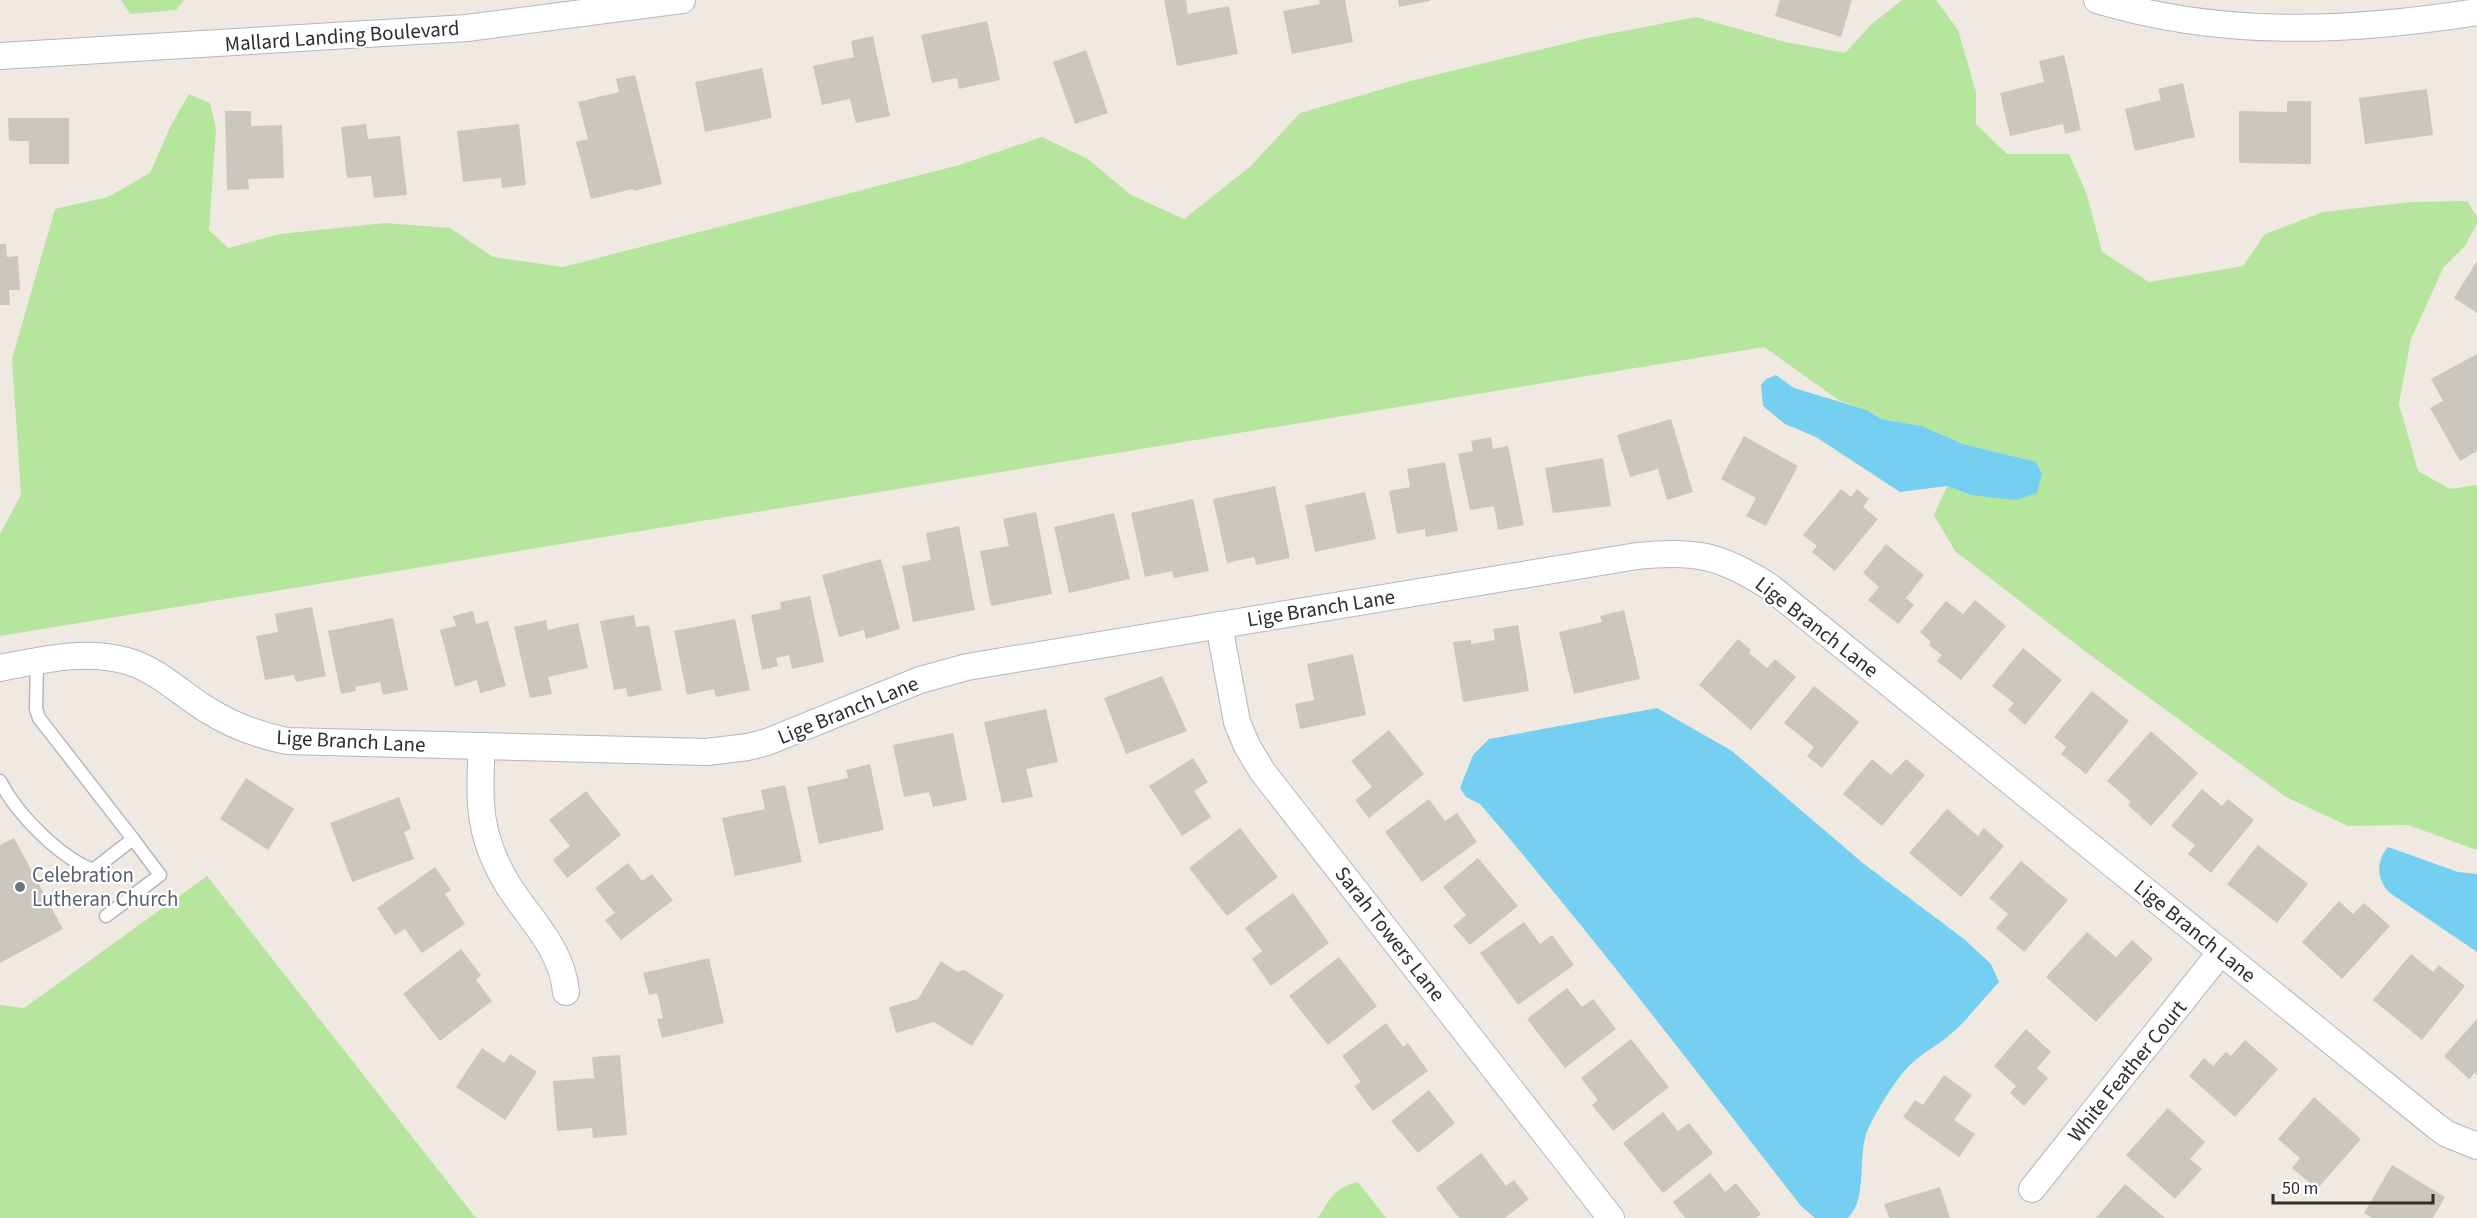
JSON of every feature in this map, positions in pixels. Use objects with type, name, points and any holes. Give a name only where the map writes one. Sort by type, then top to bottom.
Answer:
[{"type":"street","name":"Mallard Landing Boulevard","points":[[0,56],[467,28],[682,0]]},
{"type":"street","points":[[2097,0],[2187,20],[2282,29],[2351,28],[2477,12]]},
{"type":"street","name":"Lige Branch Lane","points":[[0,668],[37,660],[72,656],[104,656],[129,662],[163,679],[205,709],[231,724],[260,735],[287,741],[706,753],[767,742],[920,680],[967,666],[1637,556],[1699,554],[1725,562],[1770,587],[2436,1126],[2447,1134],[2477,1146]]},
{"type":"street","name":"Sarah Towers Lane","points":[[1220,625],[1237,722],[1247,746],[1262,771],[1611,1218]]},
{"type":"street","points":[[482,748],[479,793],[481,818],[488,845],[509,886],[557,956],[564,974],[566,992]]},
{"type":"street","name":"White Feather Court","points":[[2032,1189],[2222,952]]},
{"type":"lane","points":[[37,660],[36,709],[39,718],[160,875],[106,916]]},
{"type":"lane","points":[[0,781],[14,804],[43,835],[81,865],[93,870],[133,839]]},
{"type":"green space","points":[[121,0],[184,0],[176,10],[130,14]]},
{"type":"green space","points":[[1902,0],[1936,0],[1958,30],[1976,92],[1976,124],[2007,154],[2069,154],[2087,195],[2102,252],[2149,282],[2243,266],[2265,234],[2323,212],[2411,202],[2467,201],[2477,217],[2477,223],[2465,246],[2443,268],[2411,339],[2399,404],[2418,471],[2450,489],[2477,485],[2477,850],[2408,825],[2348,826],[2286,797],[2086,652],[1955,551],[1934,515],[1947,486],[1971,495],[2012,456],[1963,444],[1922,426],[1881,419],[1867,410],[1840,401],[1764,347],[0,636],[0,534],[21,495],[12,359],[55,209],[108,197],[150,173],[171,125],[189,94],[210,103],[216,129],[209,230],[228,248],[280,234],[385,223],[450,228],[493,257],[563,267],[959,165],[1042,137],[1088,159],[1131,195],[1184,219],[1251,166],[1300,113],[1414,80],[1588,38],[1696,17],[1785,42],[1845,53],[1872,24]]},
{"type":"green space","points":[[207,876],[476,1218],[0,1218],[0,1005],[24,1008]]},
{"type":"green space","points":[[1358,1182],[1386,1218],[1318,1218],[1338,1191]]},
{"type":"water","points":[[1776,375],[1794,388],[1867,410],[1881,419],[1922,426],[1963,444],[2036,462],[2042,474],[2037,493],[2016,500],[1971,495],[1947,486],[1900,492],[1816,437],[1785,424],[1763,406],[1761,385],[1766,379]]},
{"type":"water","points":[[1657,708],[1732,751],[1864,864],[1964,939],[1991,964],[1999,982],[1958,1027],[1911,1064],[1887,1095],[1868,1129],[1863,1151],[1858,1199],[1848,1218],[1815,1218],[1801,1206],[1562,903],[1480,804],[1466,797],[1460,788],[1473,755],[1489,739]]},
{"type":"water","points":[[2388,847],[2458,872],[2477,874],[2477,952],[2390,893],[2382,882],[2379,871],[2381,859]]},
{"type":"building","points":[[1164,0],[1186,0],[1188,14],[1229,6],[1238,54],[1177,66]]},
{"type":"building","points":[[1319,0],[1345,0],[1353,42],[1292,54],[1283,11],[1320,4]]},
{"type":"building","points":[[1398,0],[1430,0],[1430,1],[1399,7]]},
{"type":"building","points":[[1780,0],[1852,0],[1841,37],[1775,16]]},
{"type":"building","points":[[987,21],[1000,80],[959,89],[957,78],[932,83],[921,35]]},
{"type":"building","points":[[873,36],[890,116],[856,123],[850,99],[822,105],[813,66],[854,57],[851,41]]},
{"type":"building","points":[[1086,50],[1108,113],[1075,124],[1053,62]]},
{"type":"building","points":[[2064,55],[2081,130],[2065,134],[2063,124],[2010,136],[2000,93],[2044,82],[2039,61]]},
{"type":"building","points":[[762,68],[772,118],[705,132],[695,82]]},
{"type":"building","points":[[635,75],[662,184],[591,199],[576,142],[588,139],[578,102],[619,92],[616,79]]},
{"type":"building","points":[[2183,83],[2195,137],[2135,151],[2125,109],[2161,100],[2158,89]]},
{"type":"building","points":[[2427,89],[2433,135],[2365,144],[2359,98]]},
{"type":"building","points":[[2287,101],[2311,101],[2311,164],[2239,163],[2239,111],[2287,112]]},
{"type":"building","points":[[225,111],[251,111],[251,126],[282,125],[284,178],[248,179],[249,189],[227,190]]},
{"type":"building","points":[[8,118],[69,118],[69,164],[29,164],[29,141],[9,141]]},
{"type":"building","points":[[366,124],[368,139],[400,136],[407,195],[374,198],[371,176],[347,178],[341,127]]},
{"type":"building","points":[[519,124],[526,185],[502,188],[501,178],[463,182],[457,131]]},
{"type":"building","points":[[0,244],[6,244],[7,257],[18,256],[20,290],[9,290],[10,305],[0,305]]},
{"type":"building","points":[[2477,261],[2477,313],[2454,298]]},
{"type":"building","points":[[2477,354],[2477,451],[2460,461],[2430,408],[2443,401],[2431,379]]},
{"type":"building","points":[[1671,419],[1693,492],[1667,500],[1658,469],[1630,477],[1617,435]]},
{"type":"building","points":[[1744,436],[1798,466],[1766,526],[1746,516],[1756,498],[1721,479]]},
{"type":"building","points":[[1491,437],[1493,449],[1508,446],[1524,525],[1498,530],[1494,506],[1470,510],[1458,454],[1473,451],[1471,441]]},
{"type":"building","points":[[1603,458],[1611,506],[1553,513],[1545,468]]},
{"type":"building","points":[[1445,462],[1458,531],[1426,537],[1425,529],[1397,534],[1389,491],[1410,487],[1407,469]]},
{"type":"building","points":[[1275,486],[1290,558],[1256,565],[1254,557],[1227,563],[1213,499]]},
{"type":"building","points":[[1841,489],[1851,497],[1857,489],[1869,499],[1863,507],[1878,519],[1835,571],[1812,552],[1817,546],[1803,535]]},
{"type":"building","points":[[1365,492],[1376,539],[1315,552],[1305,505]]},
{"type":"building","points":[[1193,499],[1209,571],[1174,578],[1172,571],[1145,577],[1131,513]]},
{"type":"building","points":[[1036,512],[1052,594],[991,606],[980,551],[1009,546],[1003,519]]},
{"type":"building","points":[[1114,513],[1130,579],[1069,593],[1054,527]]},
{"type":"building","points":[[959,526],[975,610],[913,622],[902,566],[931,560],[926,533]]},
{"type":"building","points":[[1886,544],[1924,575],[1906,598],[1914,605],[1898,624],[1868,600],[1879,587],[1863,573]]},
{"type":"building","points":[[881,559],[900,629],[866,639],[864,630],[839,637],[822,575]]},
{"type":"building","points":[[810,596],[824,662],[792,669],[789,655],[776,658],[778,666],[762,670],[751,615],[781,609],[780,602]]},
{"type":"building","points":[[1975,600],[2006,626],[1961,680],[1937,661],[1942,655],[1929,645],[1931,642],[1920,632],[1946,601],[1963,614]]},
{"type":"building","points":[[312,607],[326,676],[296,682],[294,675],[265,680],[256,636],[278,632],[275,614]]},
{"type":"building","points":[[1624,610],[1640,679],[1574,694],[1559,632],[1602,622],[1600,616]]},
{"type":"building","points":[[473,611],[476,624],[488,621],[506,686],[480,693],[477,680],[455,687],[440,630],[456,626],[453,616]]},
{"type":"building","points":[[634,615],[636,627],[649,625],[662,690],[628,697],[626,688],[614,690],[600,621]]},
{"type":"building","points":[[393,618],[408,690],[383,695],[380,682],[355,687],[356,691],[341,694],[328,631]]},
{"type":"building","points":[[735,619],[750,690],[716,697],[714,689],[687,695],[674,631]]},
{"type":"building","points":[[546,620],[548,630],[578,623],[588,668],[548,677],[552,694],[530,698],[514,627]]},
{"type":"building","points":[[1518,625],[1529,691],[1463,702],[1453,642],[1471,640],[1471,644],[1495,640],[1493,629]]},
{"type":"building","points":[[1738,639],[1751,650],[1749,653],[1767,668],[1775,659],[1796,677],[1751,730],[1699,685]]},
{"type":"building","points":[[2023,648],[2062,680],[2025,725],[2008,710],[2014,703],[1992,686]]},
{"type":"building","points":[[1353,654],[1366,715],[1300,729],[1295,704],[1314,700],[1307,664]]},
{"type":"building","points":[[1162,676],[1187,731],[1126,754],[1104,698]]},
{"type":"building","points":[[1814,686],[1859,722],[1822,768],[1807,756],[1814,747],[1784,723]]},
{"type":"building","points":[[2092,691],[2129,721],[2086,774],[2061,754],[2066,747],[2054,737]]},
{"type":"building","points":[[1046,709],[1058,762],[1026,769],[1033,797],[1002,803],[984,722]]},
{"type":"building","points":[[1389,730],[1424,774],[1369,818],[1355,800],[1372,787],[1351,761]]},
{"type":"building","points":[[2151,731],[2198,773],[2151,826],[2128,805],[2131,802],[2107,781]]},
{"type":"building","points":[[953,733],[967,800],[933,807],[929,792],[904,797],[893,745]]},
{"type":"building","points":[[1193,758],[1208,782],[1194,791],[1211,817],[1182,836],[1149,786]]},
{"type":"building","points":[[1872,759],[1891,775],[1906,759],[1925,775],[1882,826],[1843,794]]},
{"type":"building","points":[[870,764],[884,830],[819,844],[807,787],[848,778],[846,770]]},
{"type":"building","points":[[246,778],[294,809],[268,850],[220,819]]},
{"type":"building","points":[[785,785],[802,862],[735,876],[722,818],[765,809],[761,790]]},
{"type":"building","points":[[2202,789],[2222,806],[2228,799],[2254,820],[2211,873],[2188,854],[2195,845],[2171,826]]},
{"type":"building","points":[[586,791],[621,835],[567,878],[553,860],[570,846],[549,820]]},
{"type":"building","points":[[399,797],[411,829],[404,832],[414,859],[352,882],[330,823]]},
{"type":"building","points":[[1429,799],[1445,821],[1457,813],[1477,842],[1422,882],[1385,832]]},
{"type":"building","points":[[1947,809],[1978,836],[1984,828],[2004,846],[1961,897],[1909,853]]},
{"type":"building","points":[[1240,828],[1278,877],[1227,916],[1189,868]]},
{"type":"building","name":"Celebration Lutheran Church","points":[[14,838],[63,929],[0,963],[0,845]]},
{"type":"building","points":[[2258,845],[2308,884],[2277,923],[2227,884]]},
{"type":"building","points":[[1478,858],[1518,906],[1470,945],[1453,926],[1466,915],[1443,887]]},
{"type":"building","points":[[2021,861],[2068,900],[2024,952],[1996,928],[2008,914],[1989,898]]},
{"type":"building","points":[[628,863],[642,881],[652,874],[673,900],[621,940],[605,920],[615,913],[595,888]]},
{"type":"building","points":[[435,867],[451,890],[445,894],[465,924],[422,953],[405,929],[395,935],[377,908]]},
{"type":"building","points":[[1293,893],[1329,943],[1271,986],[1252,959],[1262,951],[1245,928]]},
{"type":"building","points":[[2339,901],[2353,914],[2364,903],[2390,926],[2342,979],[2302,942]]},
{"type":"building","points":[[1524,922],[1540,944],[1552,935],[1574,965],[1518,1005],[1480,953]]},
{"type":"building","points":[[2087,932],[2116,957],[2132,940],[2153,959],[2096,1022],[2046,977]]},
{"type":"building","points":[[461,949],[481,975],[476,980],[492,1001],[440,1041],[403,994]]},
{"type":"building","points":[[2411,954],[2433,972],[2439,965],[2465,986],[2422,1040],[2373,1000]]},
{"type":"building","points":[[1339,957],[1377,1006],[1328,1045],[1289,996]]},
{"type":"building","points":[[709,958],[724,1023],[662,1038],[657,1019],[663,1018],[657,993],[649,995],[643,973]]},
{"type":"building","points":[[941,961],[957,972],[964,970],[1004,995],[972,1046],[934,1022],[896,1033],[889,1007],[918,999]]},
{"type":"building","points":[[1567,988],[1582,1007],[1593,999],[1616,1029],[1565,1068],[1527,1019]]},
{"type":"building","points":[[2477,1019],[2477,1076],[2475,1073],[2469,1079],[2444,1056]]},
{"type":"building","points":[[1386,1023],[1403,1047],[1408,1043],[1428,1071],[1373,1111],[1354,1086],[1361,1082],[1342,1056]]},
{"type":"building","points":[[2026,1029],[2051,1052],[2037,1068],[2048,1078],[2024,1106],[2010,1093],[2016,1086],[1994,1066]]},
{"type":"building","points":[[1631,1039],[1669,1087],[1613,1131],[1592,1105],[1598,1100],[1581,1078]]},
{"type":"building","points":[[2245,1040],[2278,1069],[2235,1117],[2189,1076],[2204,1058],[2213,1066],[2226,1052],[2231,1056]]},
{"type":"building","points":[[482,1048],[504,1063],[510,1054],[537,1072],[505,1120],[456,1087]]},
{"type":"building","points":[[620,1055],[627,1135],[593,1138],[592,1128],[557,1131],[553,1081],[594,1078],[592,1057]]},
{"type":"building","points":[[1944,1075],[1972,1095],[1954,1120],[1975,1134],[1959,1157],[1903,1117],[1915,1100],[1923,1105]]},
{"type":"building","points":[[1429,1090],[1455,1123],[1418,1153],[1391,1121]]},
{"type":"building","points":[[2314,1097],[2361,1139],[2317,1189],[2292,1168],[2300,1158],[2278,1139]]},
{"type":"building","points":[[2168,1108],[2205,1142],[2190,1159],[2202,1169],[2175,1199],[2126,1155]]},
{"type":"building","points":[[1663,1112],[1678,1131],[1689,1123],[1713,1153],[1663,1193],[1623,1143]]},
{"type":"building","points":[[1481,1153],[1506,1186],[1514,1180],[1529,1199],[1505,1218],[1459,1218],[1436,1188]]},
{"type":"building","points":[[2392,1165],[2445,1197],[2433,1218],[2372,1218],[2364,1213]]},
{"type":"building","points":[[1710,1173],[1725,1192],[1736,1183],[1761,1214],[1756,1218],[1685,1218],[1673,1202]]},
{"type":"building","points":[[2125,1184],[2165,1218],[2096,1218]]},
{"type":"building","points":[[1940,1187],[1950,1218],[1889,1218],[1884,1204]]},
{"type":"place","name":"Celebration Lutheran Church","points":[[20,887]]}]
